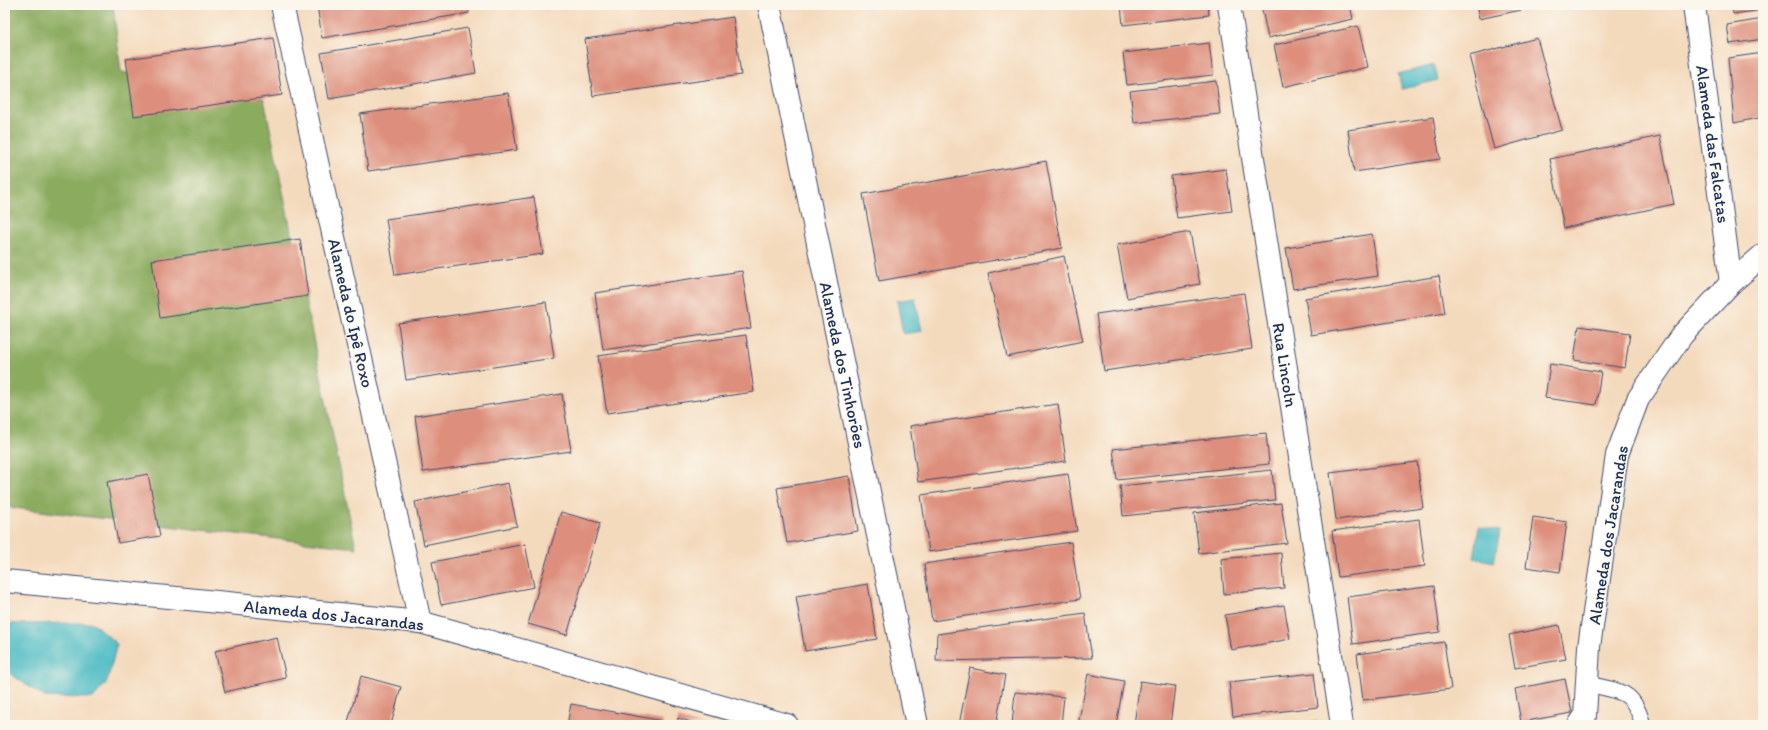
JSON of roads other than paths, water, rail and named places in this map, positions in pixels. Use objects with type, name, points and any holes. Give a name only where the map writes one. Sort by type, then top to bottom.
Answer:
[{"type":"street","name":"Alameda do Ipê Roxo","points":[[282,5],[420,622]]},
{"type":"street","name":"Alameda dos Tinhorões","points":[[769,5],[917,725]]},
{"type":"street","name":"Rua Lincoln","points":[[1229,5],[1342,725]]},
{"type":"street","name":"Alameda das Falcatas","points":[[1694,5],[1731,283]]},
{"type":"street","name":"Alameda dos Jacarandas","points":[[1579,725],[1585,716],[1589,647],[1617,455],[1638,399],[1682,335],[1731,283],[1763,255]]},
{"type":"street","name":"Alameda dos Jacarandas","points":[[9,582],[420,622],[787,725]]},
{"type":"lane","points":[[1588,684],[1624,692],[1634,701],[1643,725]]},
{"type":"water","points":[[1434,65],[1438,80],[1402,89],[1398,74]]},
{"type":"water","points":[[915,298],[922,331],[903,334],[897,301]]},
{"type":"water","points":[[1479,527],[1500,531],[1494,562],[1474,558]]},
{"type":"water","points":[[93,623],[117,644],[107,682],[93,698],[45,697],[10,674],[5,645],[5,624]]}]
